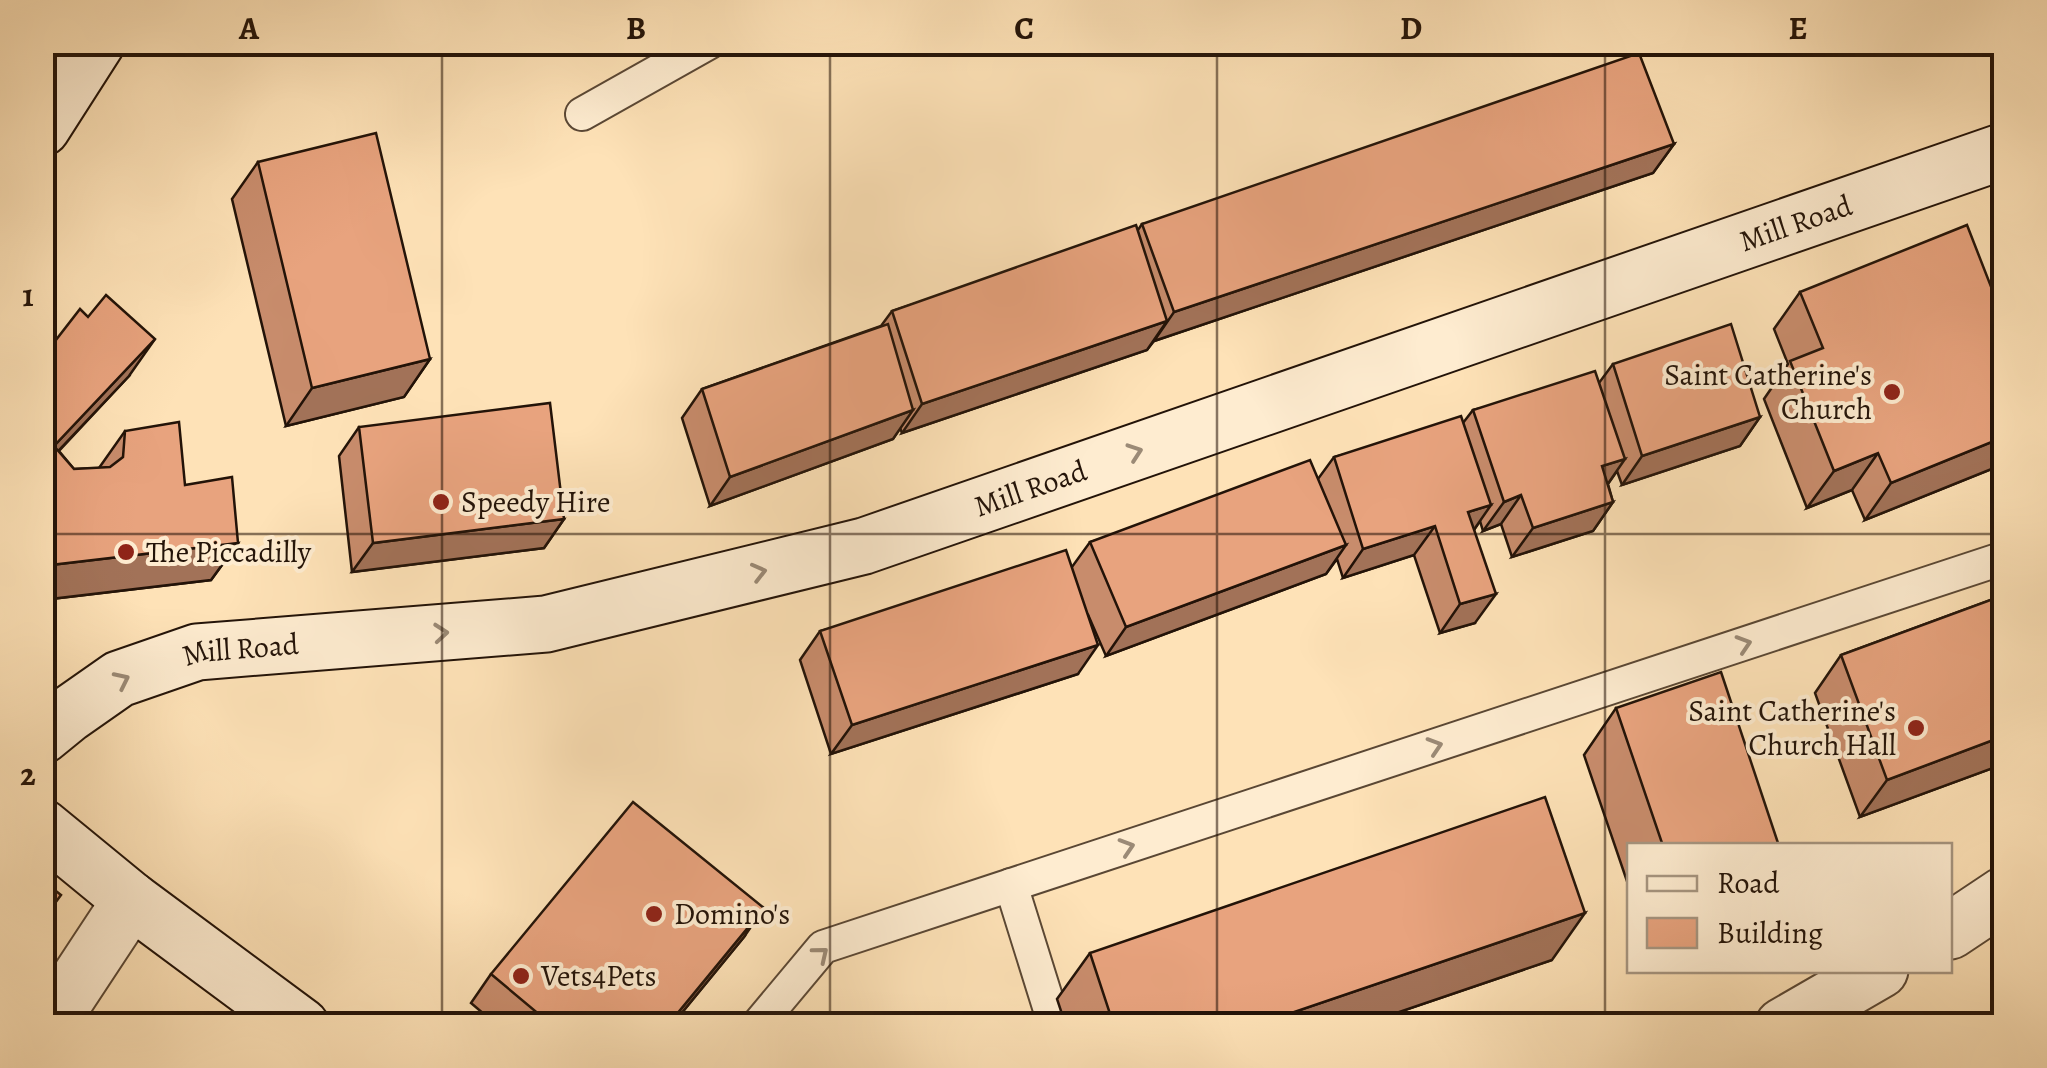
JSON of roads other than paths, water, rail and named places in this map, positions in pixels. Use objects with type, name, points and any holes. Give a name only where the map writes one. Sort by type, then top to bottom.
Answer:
[{"type":"main road","points":[[42,57],[60,42]]},
{"type":"main road","points":[[42,128],[97,42]]},
{"type":"main road","name":"Mill Road","points":[[42,736],[119,679],[196,652],[546,624],[864,546],[2004,151]]},
{"type":"main road","points":[[42,827],[131,900],[301,1026]]},
{"type":"main road","points":[[1952,930],[2004,895]]},
{"type":"main road","points":[[48,1026],[131,900]]},
{"type":"main road","points":[[1784,1026],[1875,973]]},
{"type":"lane","points":[[582,114],[710,42]]},
{"type":"lane","points":[[756,1026],[823,947],[2004,558]]},
{"type":"lane","points":[[1011,885],[1055,1026]]},
{"type":"place","name":"Saint Catherine's Church","points":[[1892,392]]},
{"type":"place","name":"Speedy Hire","points":[[441,502]]},
{"type":"place","name":"The Piccadilly","points":[[126,552]]},
{"type":"place","name":"Saint Catherine's Church Hall","points":[[1916,728]]},
{"type":"place","name":"Domino's","points":[[654,914]]},
{"type":"place","name":"Vets4Pets","points":[[521,976]]}]
